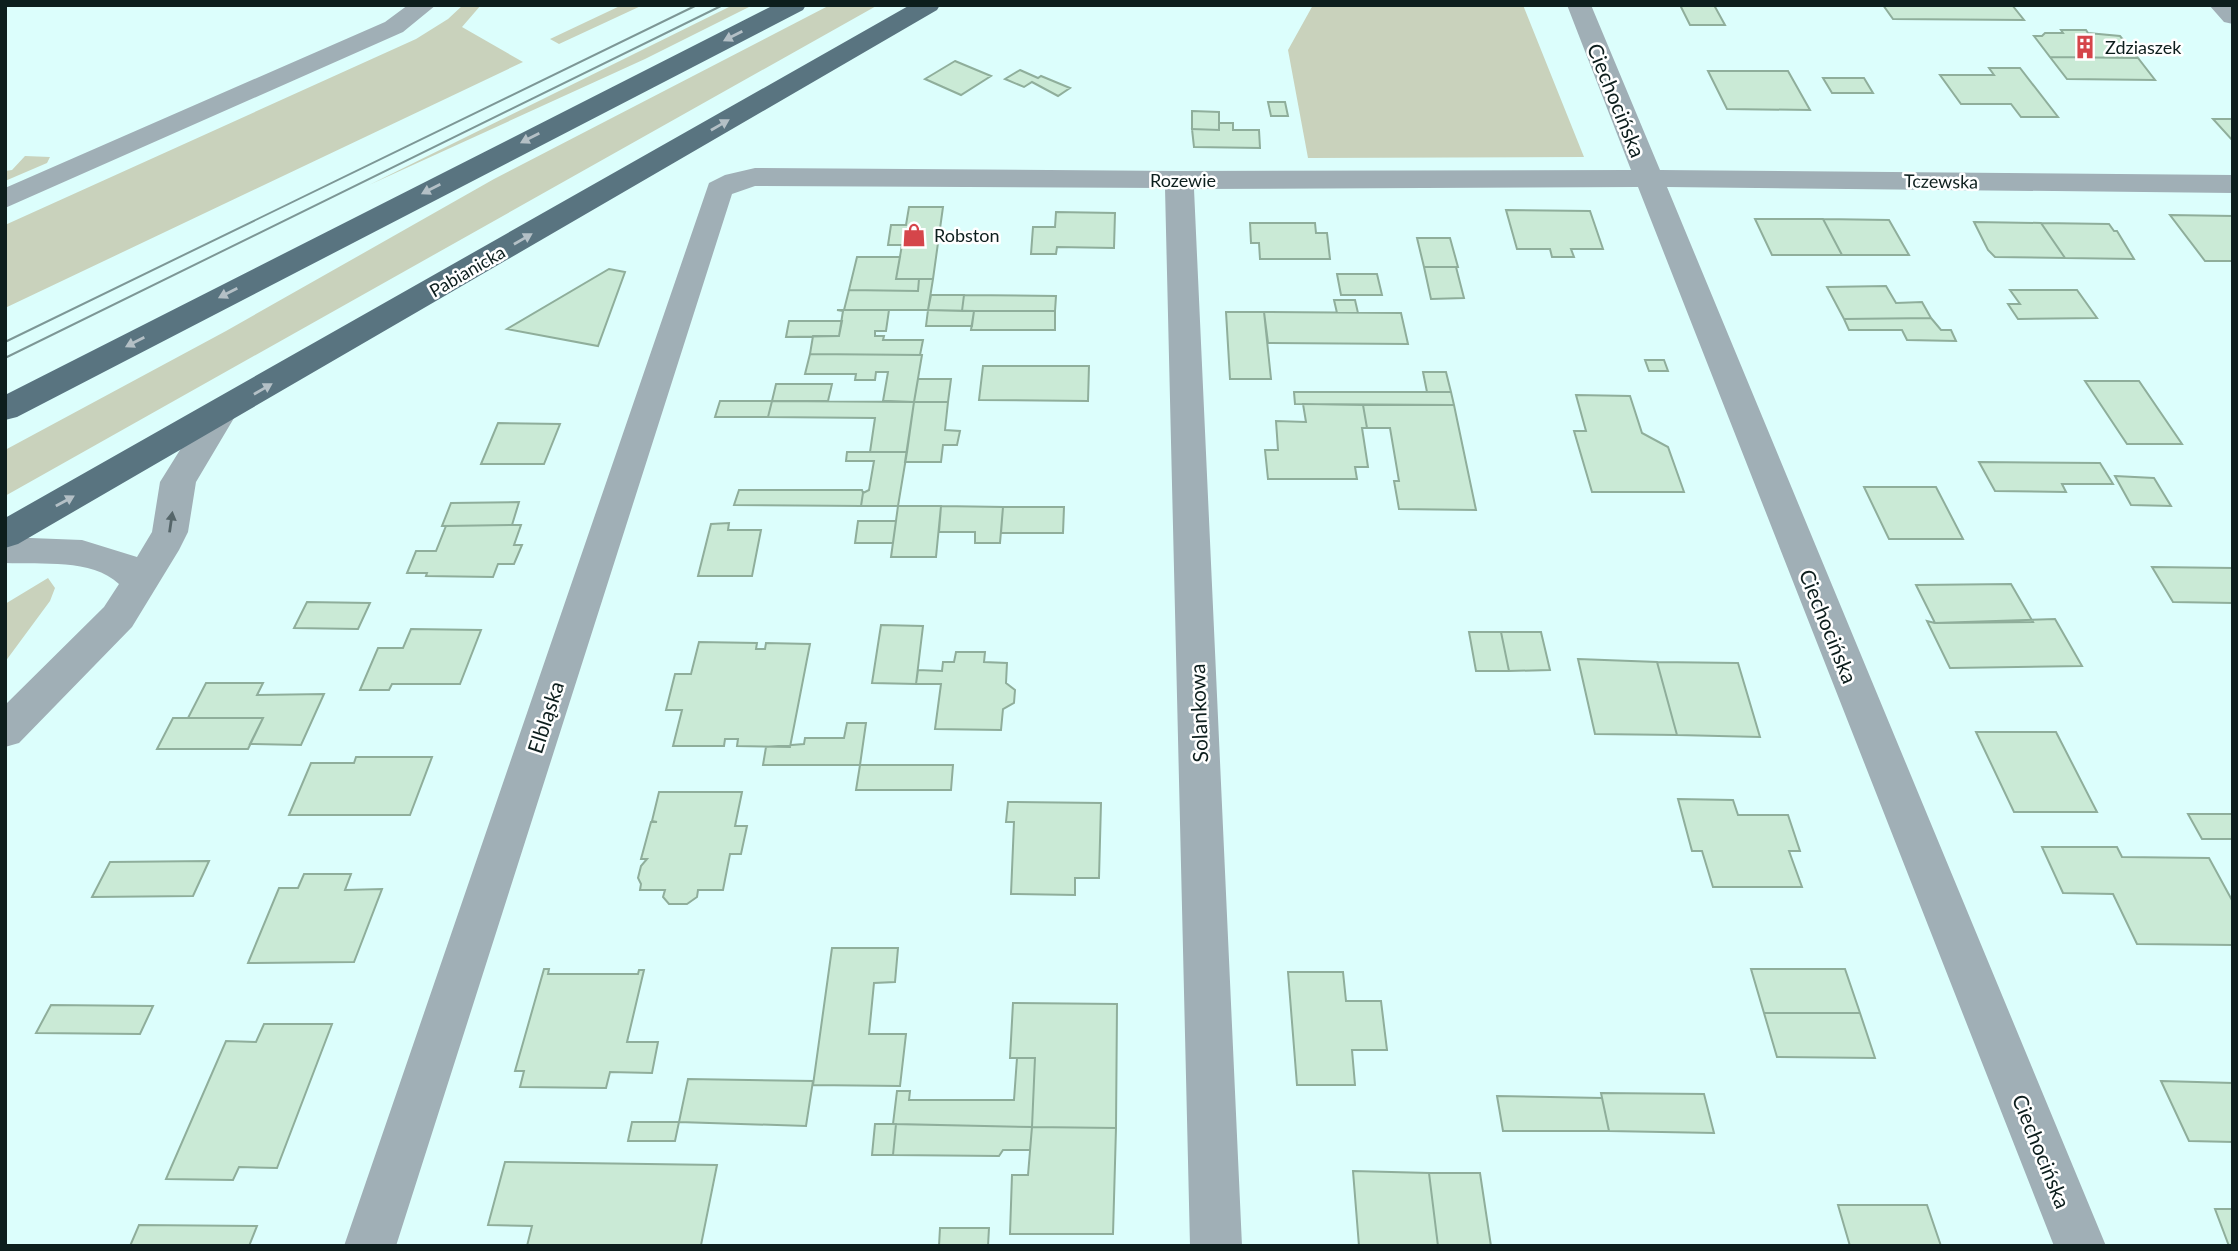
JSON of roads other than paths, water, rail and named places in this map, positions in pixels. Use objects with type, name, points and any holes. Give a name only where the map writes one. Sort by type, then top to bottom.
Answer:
[{"type":"main road","points":[[5,409],[794,5]]},
{"type":"main road","name":"Pabianicka","points":[[5,535],[928,5]]},
{"type":"street","points":[[5,199],[394,27],[424,5]]},
{"type":"street","name":"Ciechocińska","points":[[1579,5],[2080,1246]]},
{"type":"street","points":[[2221,5],[2233,17]]},
{"type":"street","name":"Rozewie","points":[[719,189],[735,181],[755,177],[1179,180],[1649,178]]},
{"type":"street","name":"Tczewska","points":[[1649,178],[2233,184]]},
{"type":"street","name":"Solankowa","points":[[1179,180],[1216,1246]]},
{"type":"street","name":"Elbląska","points":[[370,1246],[719,189]]},
{"type":"street","points":[[5,731],[118,617],[170,532],[178,482],[220,413]]},
{"type":"street","points":[[5,550],[82,554],[121,564],[140,581]]},
{"type":"tram line","points":[[5,342],[697,5]]},
{"type":"tram line","points":[[5,358],[723,5]]},
{"type":"place","name":"Zdziaszek","points":[[2085,47]]},
{"type":"place","name":"Robston","points":[[914,235]]}]
